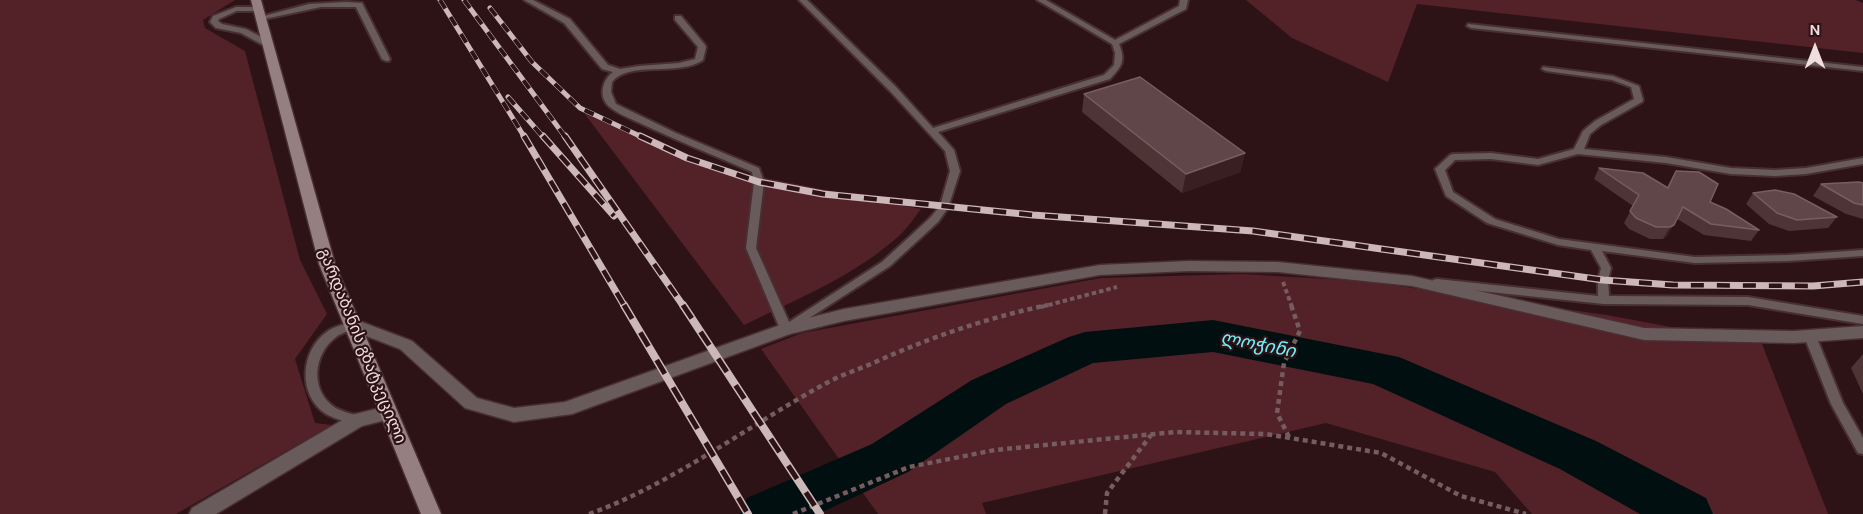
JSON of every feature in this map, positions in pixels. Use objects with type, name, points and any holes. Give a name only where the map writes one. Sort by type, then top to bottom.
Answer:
[{"type":"main road","name":"გარდაბანის გზატკეცილი","points":[[258,9],[327,264],[431,514]]},
{"type":"street","points":[[354,326],[406,345],[471,403],[514,415],[566,409],[786,329],[844,315],[1100,270],[1189,266],[1278,267],[1412,281],[1644,334],[1810,336],[1863,332]]},
{"type":"street","points":[[199,514],[357,420],[387,412]]},
{"type":"lane","points":[[528,0],[567,21],[605,67],[620,72],[677,67],[699,60],[702,47],[678,18]]},
{"type":"lane","points":[[620,72],[611,77],[605,90],[613,106],[673,135],[756,170],[759,182],[751,248],[786,329],[886,264],[934,220],[945,206],[955,171],[949,150],[893,88],[803,0]]},
{"type":"lane","points":[[932,131],[1107,77],[1118,66],[1119,53],[1115,43],[1041,0]]},
{"type":"lane","points":[[1115,43],[1184,7],[1184,0]]},
{"type":"lane","points":[[266,44],[243,31],[219,26],[214,22],[216,18],[236,9],[311,3],[359,5],[386,59]]},
{"type":"lane","points":[[1471,26],[1863,69]]},
{"type":"lane","points":[[1546,69],[1613,78],[1635,86],[1639,100],[1598,123],[1586,133],[1578,151]]},
{"type":"lane","points":[[1863,161],[1806,171],[1775,173],[1731,171],[1666,160],[1578,151],[1538,162],[1491,156],[1453,157],[1440,169],[1449,194],[1491,221],[1558,242],[1695,260],[1788,258],[1863,253]]},
{"type":"lane","points":[[1595,247],[1606,268],[1603,280],[1604,300]]},
{"type":"lane","points":[[1412,281],[1604,300],[1748,301],[1863,320]]},
{"type":"lane","points":[[354,326],[332,334],[323,344],[315,356],[310,375],[313,391],[330,410],[357,420]]},
{"type":"lane","points":[[1810,336],[1838,404],[1863,449]]},
{"type":"path","points":[[1278,267],[1300,331],[1284,363],[1277,413],[1289,438]]},
{"type":"path","points":[[589,514],[614,505],[738,437],[822,385],[917,343],[993,317],[1076,299],[1121,286]]},
{"type":"path","points":[[793,514],[909,467],[994,450],[1174,432],[1254,434],[1381,453],[1461,496],[1526,514]]},
{"type":"path","points":[[1106,514],[1107,493],[1152,435]]},
{"type":"shaded area","points":[[0,0],[235,0],[203,20],[205,28],[245,51],[300,260],[327,314],[295,359],[315,423],[332,425],[176,514],[0,514]]},
{"type":"shaded area","points":[[1246,0],[1855,0],[1863,3],[1863,53],[1417,4],[1388,82],[1292,38]]},
{"type":"shaded area","points":[[584,113],[695,164],[921,209],[901,234],[865,262],[826,285],[744,325]]},
{"type":"shaded area","points":[[1242,274],[1362,281],[1607,315],[1762,344],[1828,514],[1532,514],[1495,472],[1326,423],[982,503],[986,514],[878,514],[761,349],[802,333],[1101,278]]},
{"type":"building","points":[[1140,77],[1245,153],[1186,174],[1084,94]]},
{"type":"building","points":[[1599,168],[1643,173],[1668,188],[1676,171],[1699,172],[1718,184],[1710,202],[1726,209],[1759,230],[1711,224],[1683,207],[1674,225],[1656,227],[1636,218],[1630,211],[1639,195]]},
{"type":"building","points":[[1863,183],[1863,205],[1854,203],[1821,184]]},
{"type":"building","points":[[1775,190],[1794,194],[1837,217],[1797,220],[1777,213],[1753,193]]},
{"type":"waterway","name":"ლოჭინი","points":[[766,514],[890,458],[989,392],[1085,348],[1213,336],[1383,369],[1578,455],[1687,514]]},
{"type":"railway","points":[[440,0],[525,138]]},
{"type":"railway","points":[[464,0],[566,138]]},
{"type":"railway","points":[[490,8],[532,62],[580,108],[644,138]]},
{"type":"railway","points":[[508,97],[544,138]]},
{"type":"railway","points":[[524,136],[625,307]]},
{"type":"railway","points":[[543,136],[614,216]]},
{"type":"railway","points":[[565,136],[684,307]]},
{"type":"railway","points":[[640,136],[687,158],[759,182],[823,194],[1033,215],[1253,231],[1603,280],[1673,285],[1813,286],[1863,282]]},
{"type":"railway","points":[[624,305],[748,514]]},
{"type":"railway","points":[[683,305],[820,514]]}]
